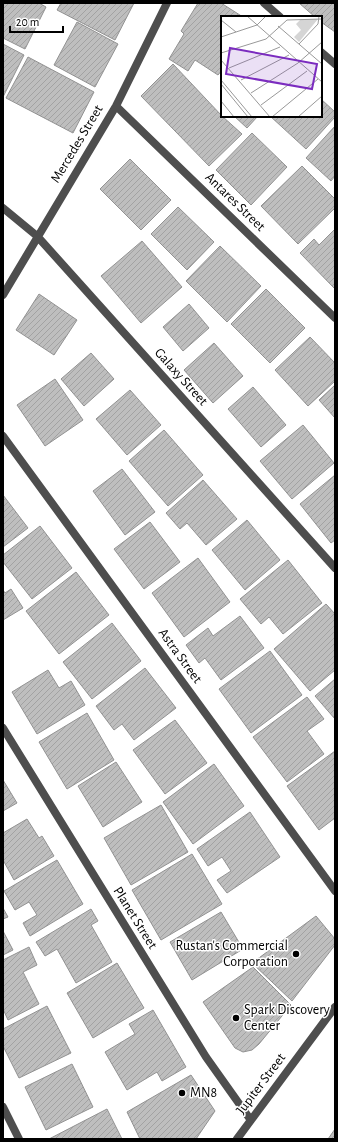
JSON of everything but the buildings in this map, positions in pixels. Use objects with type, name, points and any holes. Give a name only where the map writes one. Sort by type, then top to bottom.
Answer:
[{"type":"street","name":"Mercedes Street","points":[[3,295],[116,106],[167,3]]},
{"type":"street","points":[[264,3],[279,16]]},
{"type":"street","points":[[322,53],[335,64]]},
{"type":"street","name":"Antares Street","points":[[116,106],[335,318]]},
{"type":"street","name":"Galaxy Street","points":[[3,208],[37,236],[335,568]]},
{"type":"street","name":"Astra Street","points":[[3,436],[335,891]]},
{"type":"street","name":"Planet Street","points":[[3,728],[206,1057],[250,1119]]},
{"type":"street","name":"Jupiter Street","points":[[237,1139],[250,1119],[335,1007]]},
{"type":"street","points":[[3,1107],[19,1139]]},
{"type":"place","name":"Rustan's Commercial Corporation","points":[[296,954]]},
{"type":"place","name":"Spark Discovery Center","points":[[236,1018]]},
{"type":"place","name":"MN8","points":[[182,1093]]}]
